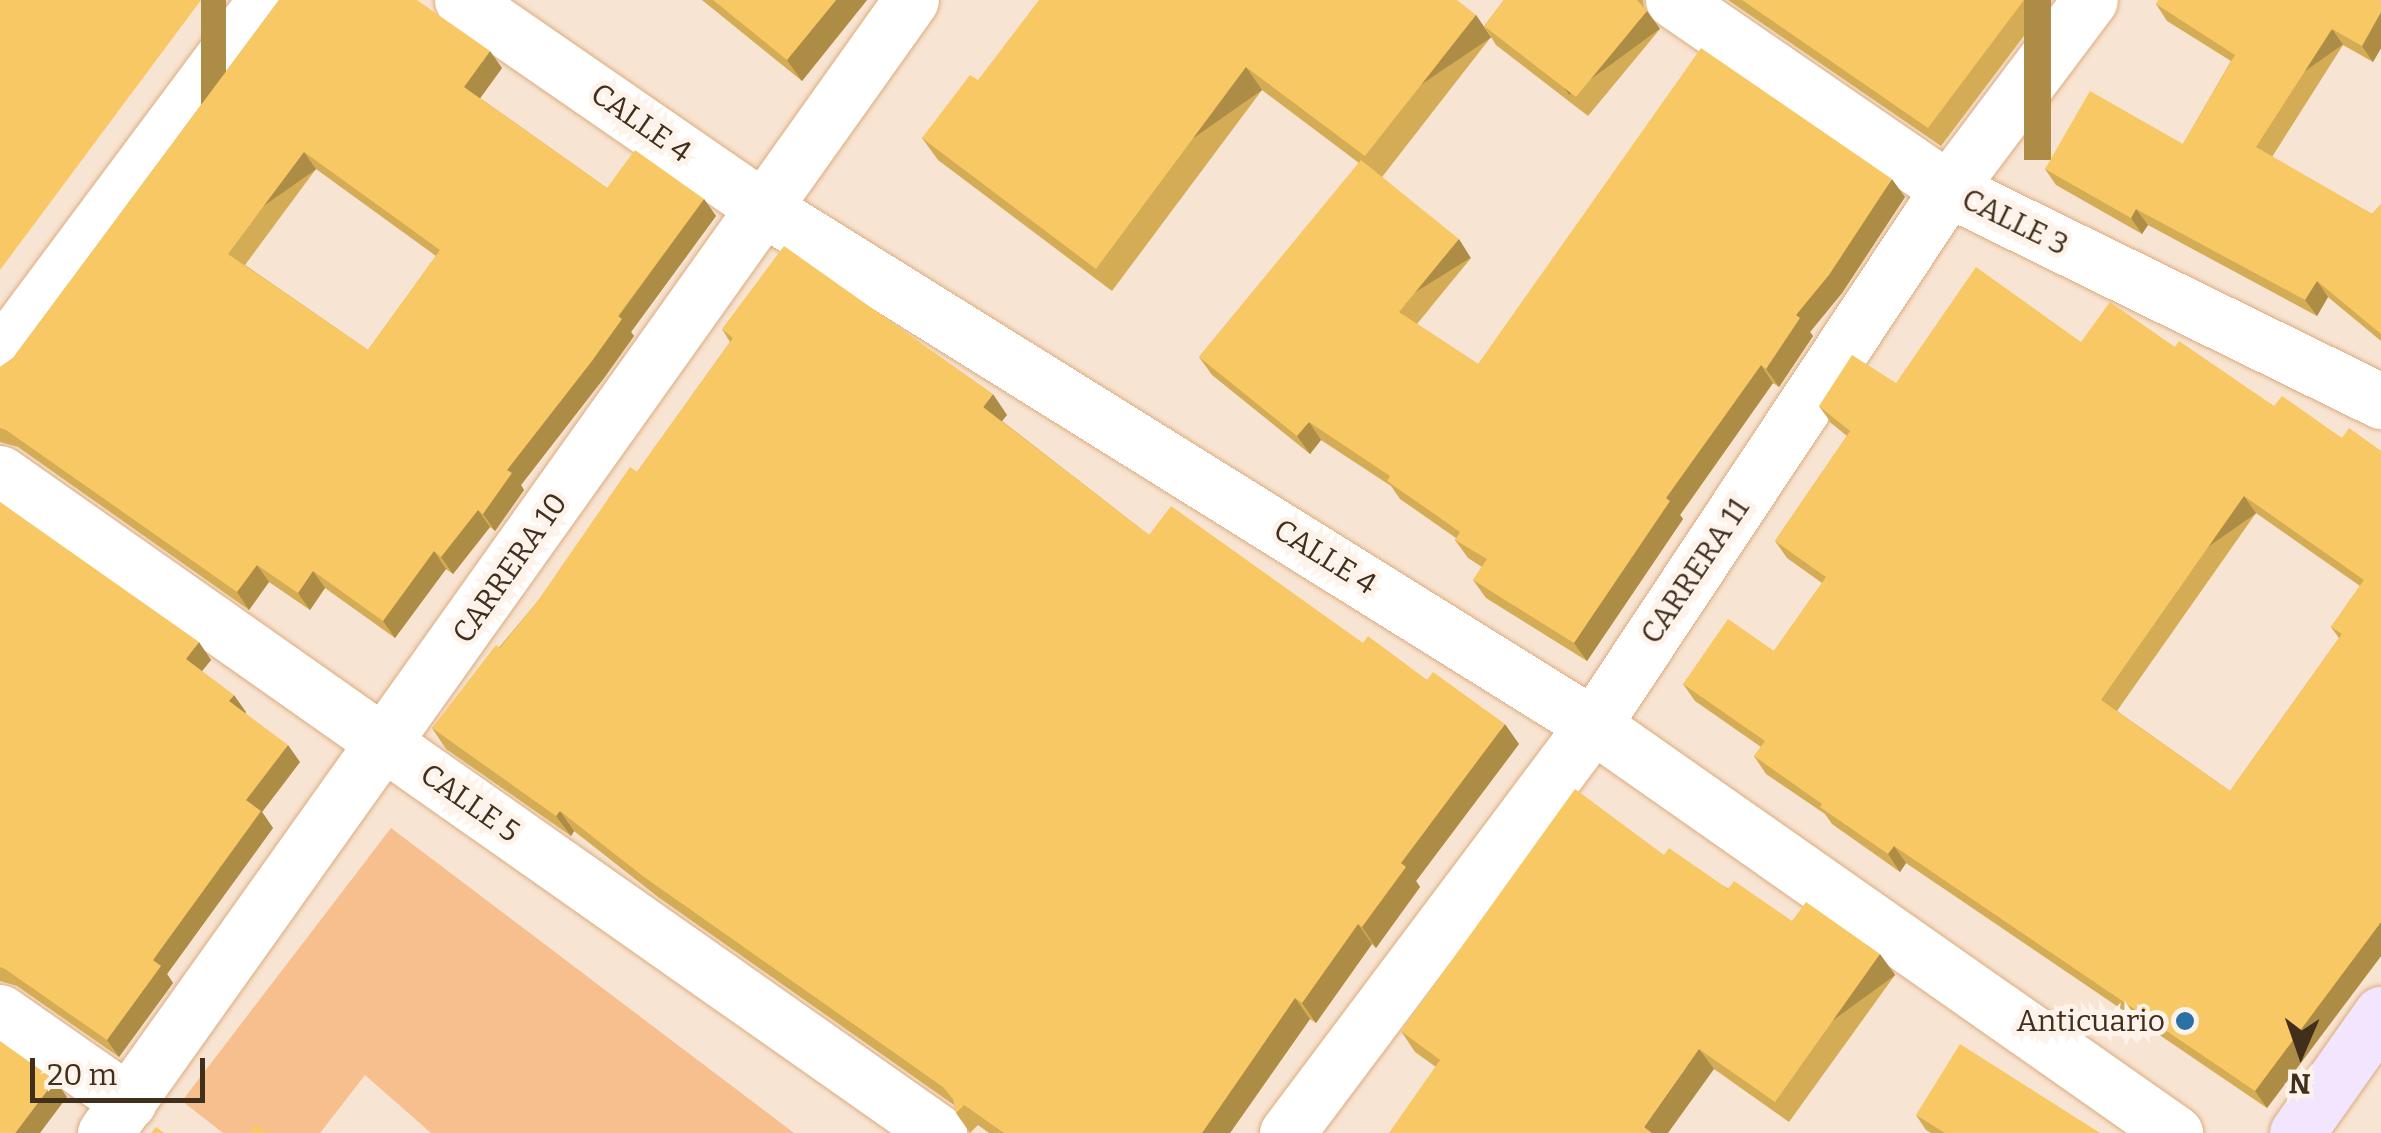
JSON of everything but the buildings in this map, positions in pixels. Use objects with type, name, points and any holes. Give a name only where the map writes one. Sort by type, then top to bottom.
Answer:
[{"type":"street","points":[[0,356],[265,0]]},
{"type":"street","name":"CALLE 4","points":[[462,0],[766,209],[1593,725],[2175,1133]]},
{"type":"street","name":"CARRERA 10","points":[[117,1118],[911,0]]},
{"type":"street","name":"CALLE 3","points":[[1673,0],[1948,189],[2381,401]]},
{"type":"street","name":"CARRERA 11","points":[[1287,1133],[1593,725],[1948,189],[2090,0]]},
{"type":"street","name":"CALLE 5","points":[[0,473],[939,1133]]},
{"type":"street","points":[[0,1012],[117,1118]]},
{"type":"street","points":[[2297,1133],[2381,1014]]},
{"type":"shaded area","points":[[391,828],[794,1133],[431,1133],[365,1075],[320,1133],[223,1133],[182,1101]]},
{"type":"place","name":"Anticuario","points":[[2185,1021]]}]
